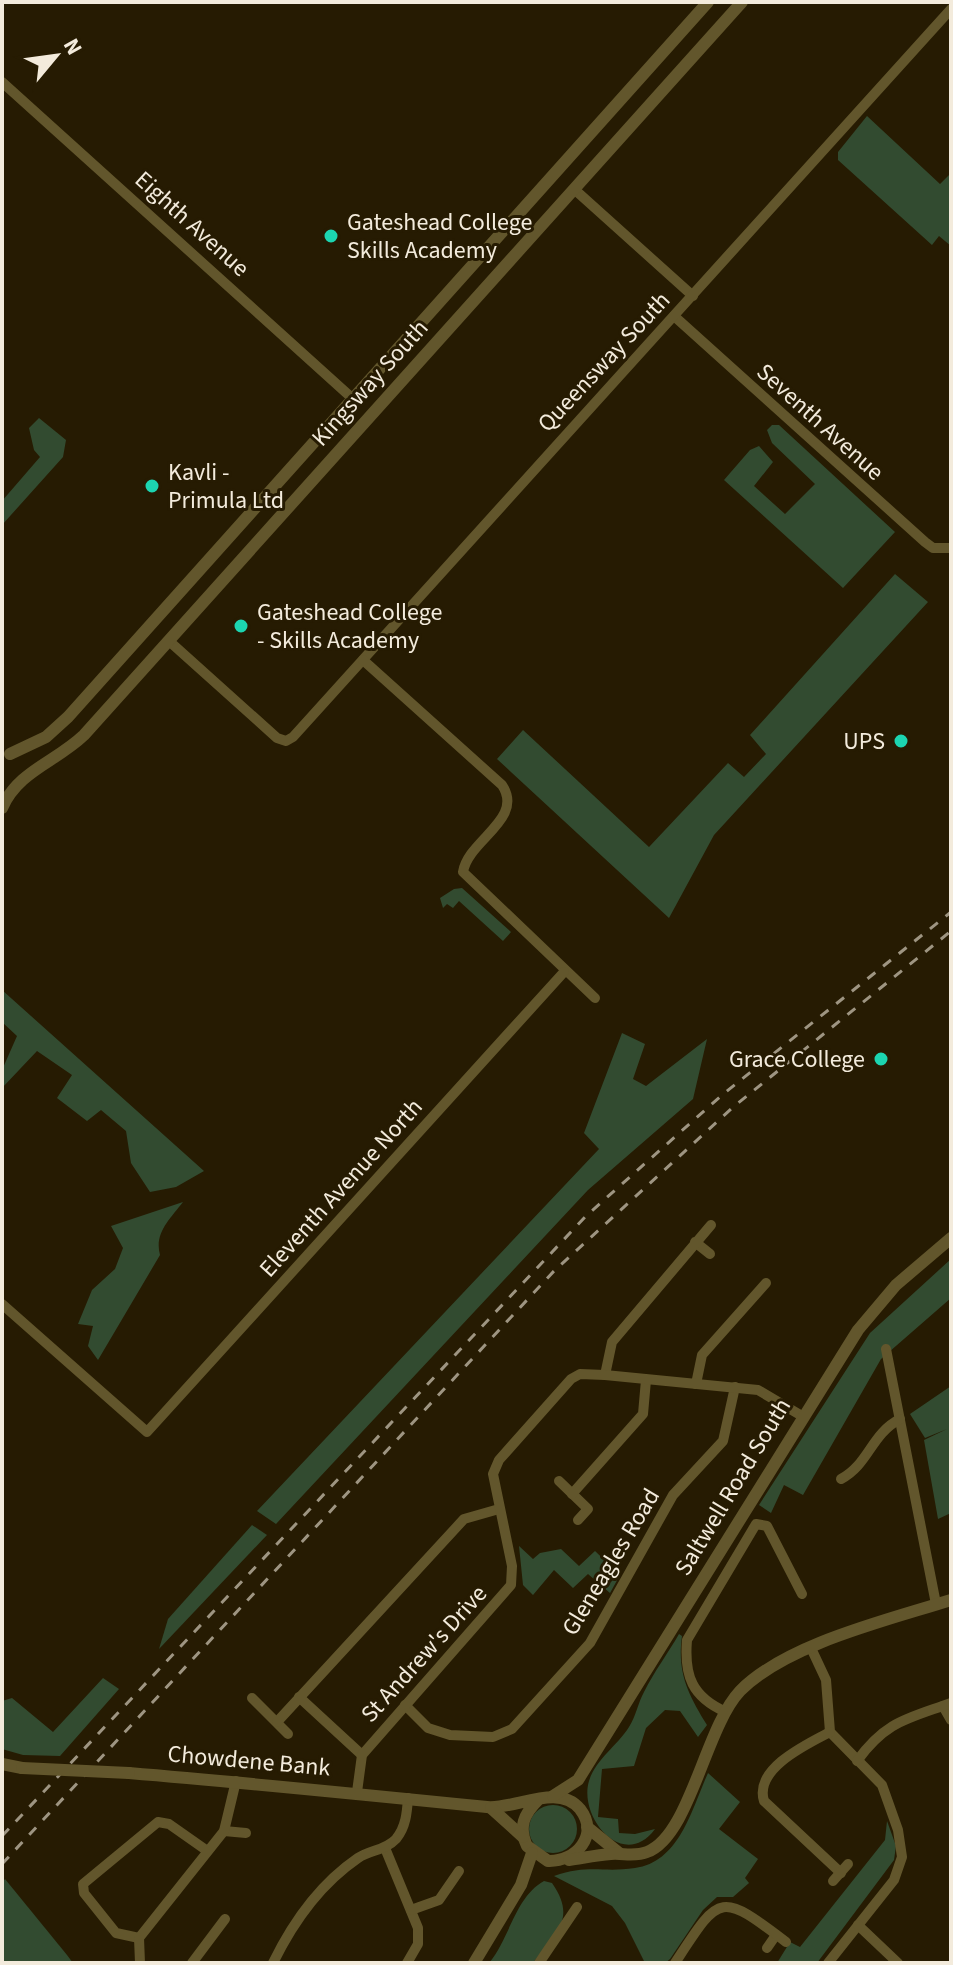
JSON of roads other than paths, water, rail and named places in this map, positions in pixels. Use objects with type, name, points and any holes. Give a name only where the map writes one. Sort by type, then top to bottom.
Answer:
[{"type":"street","name":"Kingsway South","points":[[19,778],[19,765],[6,753],[61,725],[708,2]]},
{"type":"street","name":"Kingsway South","points":[[2,808],[6,792],[19,778],[72,747],[742,2]]},
{"type":"street","name":"Queensway South","points":[[169,641],[277,738],[286,741],[363,660],[951,9]]},
{"type":"street","name":"Eighth Avenue","points":[[2,82],[352,398]]},
{"type":"street","points":[[574,189],[693,296]]},
{"type":"street","name":"Seventh Avenue","points":[[674,316],[925,542],[948,549]]},
{"type":"street","points":[[363,660],[507,792],[507,812],[465,859],[463,872],[564,972],[595,998]]},
{"type":"street","name":"Eleventh Avenue North","points":[[2,1304],[147,1432],[564,972]]},
{"type":"street","points":[[605,1375],[612,1342],[711,1225]]},
{"type":"street","name":"Saltwell Road South","points":[[575,1804],[578,1780],[802,1416],[875,1308],[911,1270],[951,1238]]},
{"type":"street","points":[[695,1242],[710,1254]]},
{"type":"street","points":[[696,1384],[702,1355],[766,1283]]},
{"type":"street","points":[[886,1349],[936,1604]]},
{"type":"street","name":"St Andrew's Drive","points":[[357,1792],[362,1755],[511,1585],[512,1566],[493,1474],[499,1460],[571,1379],[580,1374],[605,1375],[758,1390],[802,1416]]},
{"type":"street","points":[[572,1494],[643,1414],[646,1380]]},
{"type":"street","name":"Gleneagles Road","points":[[405,1705],[428,1728],[450,1735],[493,1737],[512,1729],[590,1643],[673,1495],[723,1441],[735,1387]]},
{"type":"street","points":[[841,1479],[856,1471],[883,1428],[900,1419]]},
{"type":"street","points":[[559,1481],[588,1509],[578,1520]]},
{"type":"street","points":[[277,1722],[464,1519],[499,1509]]},
{"type":"street","points":[[726,1712],[706,1703],[692,1686],[685,1661],[687,1640],[756,1524],[767,1526],[802,1594]]},
{"type":"street","points":[[491,1808],[523,1837],[532,1853],[554,1861],[646,1853],[667,1838],[726,1712],[738,1693],[758,1675],[811,1648],[951,1600]]},
{"type":"street","points":[[811,1648],[826,1680],[830,1732],[882,1785],[890,1803],[902,1857],[894,1880],[828,1963]]},
{"type":"street","points":[[299,1697],[362,1755]]},
{"type":"street","points":[[252,1698],[288,1734]]},
{"type":"street","points":[[857,1761],[874,1738],[888,1726],[947,1704],[951,1720]]},
{"type":"street","points":[[830,1732],[807,1744],[763,1778],[761,1790],[764,1801],[840,1873]]},
{"type":"street","name":"Chowdene Bank","points":[[2,1764],[22,1768],[236,1781],[491,1808],[538,1800]]},
{"type":"street","name":"Saltwell Road South","points":[[553,1796],[578,1780]]},
{"type":"street","points":[[140,1963],[139,1938],[224,1831],[236,1781]]},
{"type":"street","points":[[523,1837],[526,1812],[538,1800],[553,1796],[575,1804],[587,1827],[619,1853]]},
{"type":"street","points":[[273,1963],[294,1921],[358,1858],[385,1848],[402,1830],[408,1798]]},
{"type":"street","points":[[139,1938],[116,1933],[84,1893],[83,1884],[158,1822],[169,1824],[206,1850]]},
{"type":"street","points":[[521,1885],[554,1861],[574,1855],[582,1846],[587,1827]]},
{"type":"street","points":[[224,1831],[246,1833]]},
{"type":"street","points":[[385,1848],[411,1910],[419,1939],[407,1963]]},
{"type":"street","points":[[474,1963],[521,1885],[532,1853]]},
{"type":"street","points":[[411,1910],[439,1900],[459,1871]]},
{"type":"street","points":[[539,1963],[577,1907]]},
{"type":"street","points":[[675,1963],[706,1915],[720,1907],[739,1907],[786,1942]]},
{"type":"street","points":[[192,1963],[225,1919]]},
{"type":"street","points":[[858,1925],[898,1963]]},
{"type":"street","points":[[767,1948],[776,1935]]},
{"type":"railway","points":[[2,1836],[586,1216],[722,1095],[951,912]]},
{"type":"railway","points":[[2,1864],[554,1271],[732,1108],[951,931]]},
{"type":"place","name":"Gateshead College Skills Academy","points":[[331,236]]},
{"type":"place","name":"Kavli - Primula Ltd","points":[[152,486]]},
{"type":"place","name":"Gateshead College - Skills Academy","points":[[241,626]]},
{"type":"place","name":"UPS","points":[[901,741]]},
{"type":"place","name":"Grace College","points":[[881,1059]]}]
